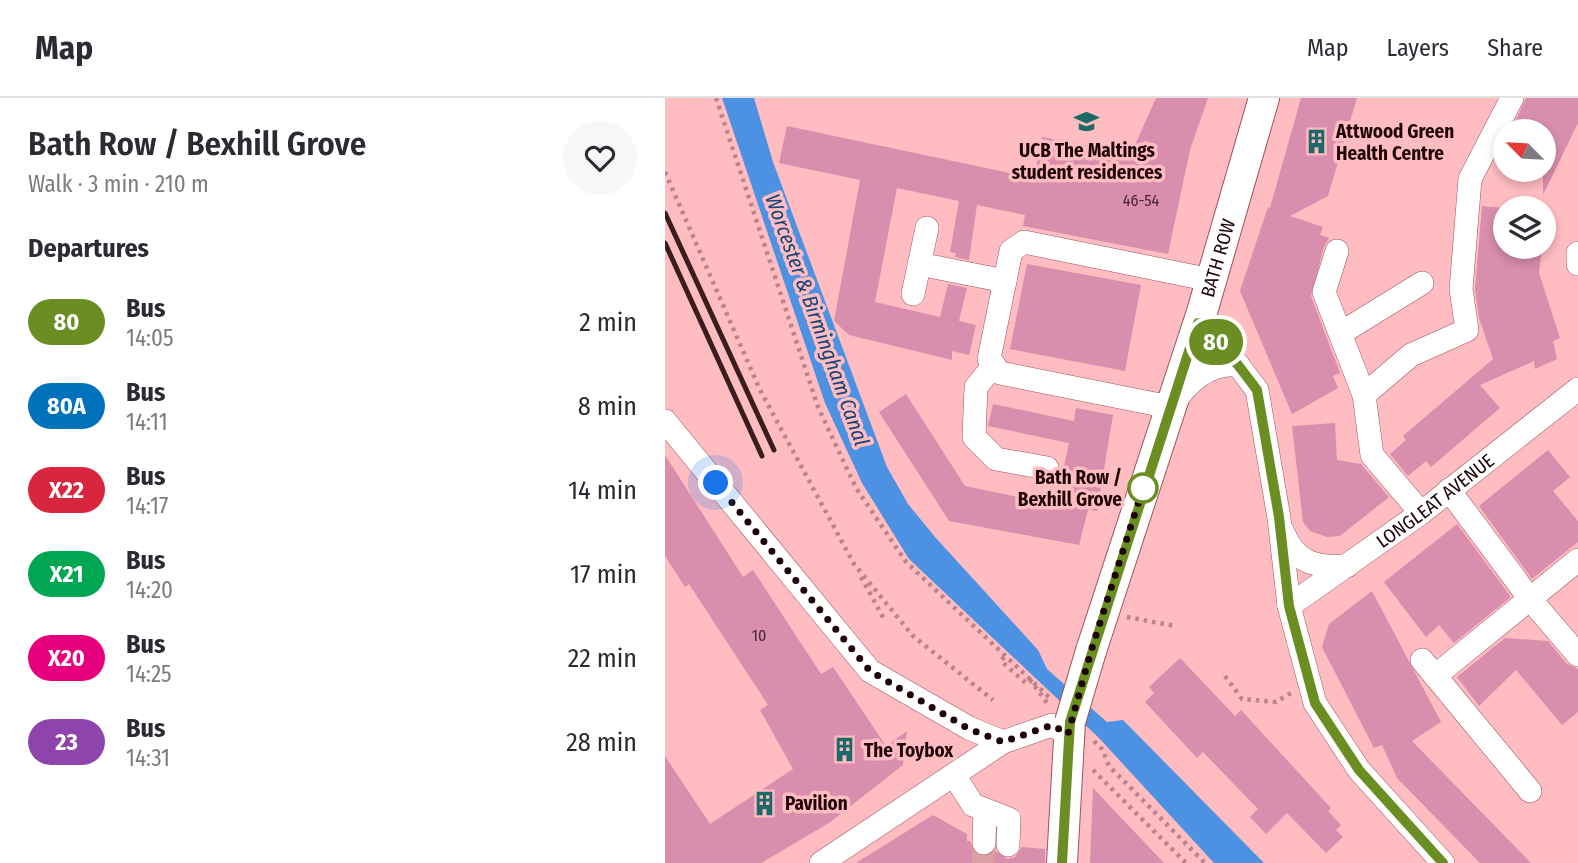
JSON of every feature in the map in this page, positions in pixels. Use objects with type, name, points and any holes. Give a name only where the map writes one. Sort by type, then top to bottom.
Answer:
[{"type":"main road","name":"BATH ROW","points":[[1062,863],[1068,722],[1198,323],[1265,98]]},
{"type":"street","points":[[1364,395],[1411,355],[1467,330],[1461,289],[1470,179],[1512,98]]},
{"type":"street","points":[[913,294],[927,228]]},
{"type":"street","points":[[1211,279],[1024,242],[1011,251],[989,359],[1000,373],[1170,407],[1192,379],[1223,364],[1238,365]]},
{"type":"street","points":[[1337,251],[1324,292],[1364,395],[1372,455],[1421,513]]},
{"type":"street","points":[[1578,253],[1578,264]]},
{"type":"street","points":[[919,264],[1005,281]]},
{"type":"street","points":[[1341,333],[1422,283]]},
{"type":"street","points":[[1198,323],[1238,365],[1257,390],[1279,517],[1289,606],[1315,703],[1359,770],[1443,863]]},
{"type":"street","points":[[994,365],[976,387],[974,437],[996,459],[1047,468]]},
{"type":"street","name":"LONGLEAT AVENUE","points":[[1289,606],[1421,513],[1578,390]]},
{"type":"street","points":[[665,421],[870,671],[969,729],[1003,742]]},
{"type":"street","points":[[1449,490],[1530,599],[1578,654]]},
{"type":"street","points":[[1279,517],[1289,548],[1300,558],[1326,567],[1347,566]]},
{"type":"street","points":[[1529,791],[1428,668],[1530,599],[1578,560]]},
{"type":"street","points":[[821,863],[1003,742],[1068,722]]},
{"type":"street","points":[[954,775],[973,805],[1009,820],[1008,845]]},
{"type":"street","points":[[984,843],[985,810]]},
{"type":"path","points":[[716,98],[818,407],[856,488],[906,562],[1068,722],[1102,749],[1109,766],[1205,863]]},
{"type":"path","points":[[665,172],[761,390],[884,619]]},
{"type":"path","points":[[854,564],[913,636],[993,700]]},
{"type":"path","points":[[1103,612],[1175,626]]},
{"type":"path","points":[[1004,657],[1001,661],[1027,684],[1031,681],[1068,722]]},
{"type":"path","points":[[1225,676],[1242,699],[1276,702],[1309,683]]},
{"type":"path","points":[[1089,766],[1186,863]]},
{"type":"water","name":"Worcester & Birmingham Canal","points":[[722,98],[754,98],[773,162],[887,467],[908,504],[1038,650],[1047,669],[1107,722],[1123,720],[1264,863],[1214,863],[1099,738],[909,559],[862,483],[825,403]]},
{"type":"building","points":[[1156,98],[1208,98],[1190,150],[1168,254],[1023,226],[1025,215],[977,205],[969,260],[955,257],[956,253],[950,252],[959,201],[897,188],[875,302],[940,317],[948,284],[967,288],[959,321],[976,325],[969,355],[952,351],[952,360],[849,335],[834,321],[860,180],[779,163],[787,126],[1034,178],[1042,137],[1131,154]]},
{"type":"building","points":[[1301,98],[1357,98],[1328,196],[1290,216],[1323,227],[1320,235],[1329,238],[1324,247],[1311,296],[1340,373],[1333,376],[1338,388],[1292,414],[1240,291],[1268,207],[1270,208]]},
{"type":"building","points":[[1526,98],[1578,98],[1578,123],[1556,168],[1556,119],[1516,119]]},
{"type":"building","points":[[1543,182],[1549,182],[1543,195]]},
{"type":"building","points":[[1482,206],[1493,207],[1493,259],[1541,259],[1539,273],[1560,338],[1553,341],[1557,359],[1535,369],[1534,361],[1480,385],[1500,408],[1431,467],[1426,461],[1408,476],[1390,454],[1406,440],[1403,436],[1493,359],[1479,318],[1475,289]]},
{"type":"building","points":[[1027,264],[1141,285],[1125,371],[1010,349]]},
{"type":"building","points":[[906,394],[965,486],[1056,505],[1069,443],[988,426],[993,404],[1074,421],[1076,408],[1113,415],[1097,511],[1088,510],[1079,545],[949,521],[879,412]]},
{"type":"building","points":[[1335,423],[1337,460],[1361,464],[1389,497],[1340,536],[1327,537],[1310,531],[1303,522],[1292,426]]},
{"type":"building","points":[[1548,450],[1570,477],[1553,491],[1578,521],[1578,542],[1532,579],[1479,506]]},
{"type":"building","points":[[665,455],[743,577],[753,570],[821,674],[833,667],[886,746],[907,731],[903,765],[829,823],[761,863],[665,863],[665,756],[710,824],[793,769],[760,710],[768,705],[689,584],[685,587],[665,556]]},
{"type":"building","points":[[1457,524],[1511,597],[1454,643],[1439,625],[1426,637],[1384,582]]},
{"type":"building","points":[[1372,591],[1441,722],[1412,741],[1531,863],[1480,863],[1397,778],[1382,745],[1374,748],[1322,647],[1329,624]]},
{"type":"building","points":[[1505,638],[1548,641],[1567,664],[1578,669],[1578,712],[1562,725],[1516,670],[1479,706],[1457,677]]},
{"type":"building","points":[[1180,658],[1235,716],[1241,710],[1331,808],[1328,811],[1341,825],[1336,830],[1343,837],[1326,853],[1287,813],[1266,834],[1250,817],[1258,809],[1203,752],[1197,758],[1145,702],[1154,693],[1149,687]]},
{"type":"building","points":[[1093,788],[1164,863],[1090,863]]},
{"type":"building","points":[[933,815],[967,834],[967,841],[970,841],[977,855],[984,857],[995,851],[1008,859],[1015,857],[1022,847],[1045,849],[1045,863],[856,863]]},
{"type":"tunnel","points":[[983,863],[984,843]]},
{"type":"railway","points":[[665,213],[774,450]]},
{"type":"railway","points":[[665,243],[762,456]]},
{"type":"bus line","name":"80","points":[[1062,863],[1070,722],[1198,323],[1245,372],[1257,390],[1279,517],[1289,606],[1315,703],[1359,770],[1443,863]]},
{"type":"place","name":"UCB The Maltings student residences","points":[[1087,122]]},
{"type":"place","name":"Attwood Green Health Centre","points":[[1316,142]]},
{"type":"place","name":"Bath Row / Bexhill Grove","points":[[1143,488]]},
{"type":"place","name":"The Toybox","points":[[844,750]]},
{"type":"place","name":"Pavilion","points":[[765,803]]},
{"type":"route","points":[[716,483],[870,671],[969,729],[1003,742],[1052,725],[1068,734],[1091,651],[1144,485],[1143,488]]}]
